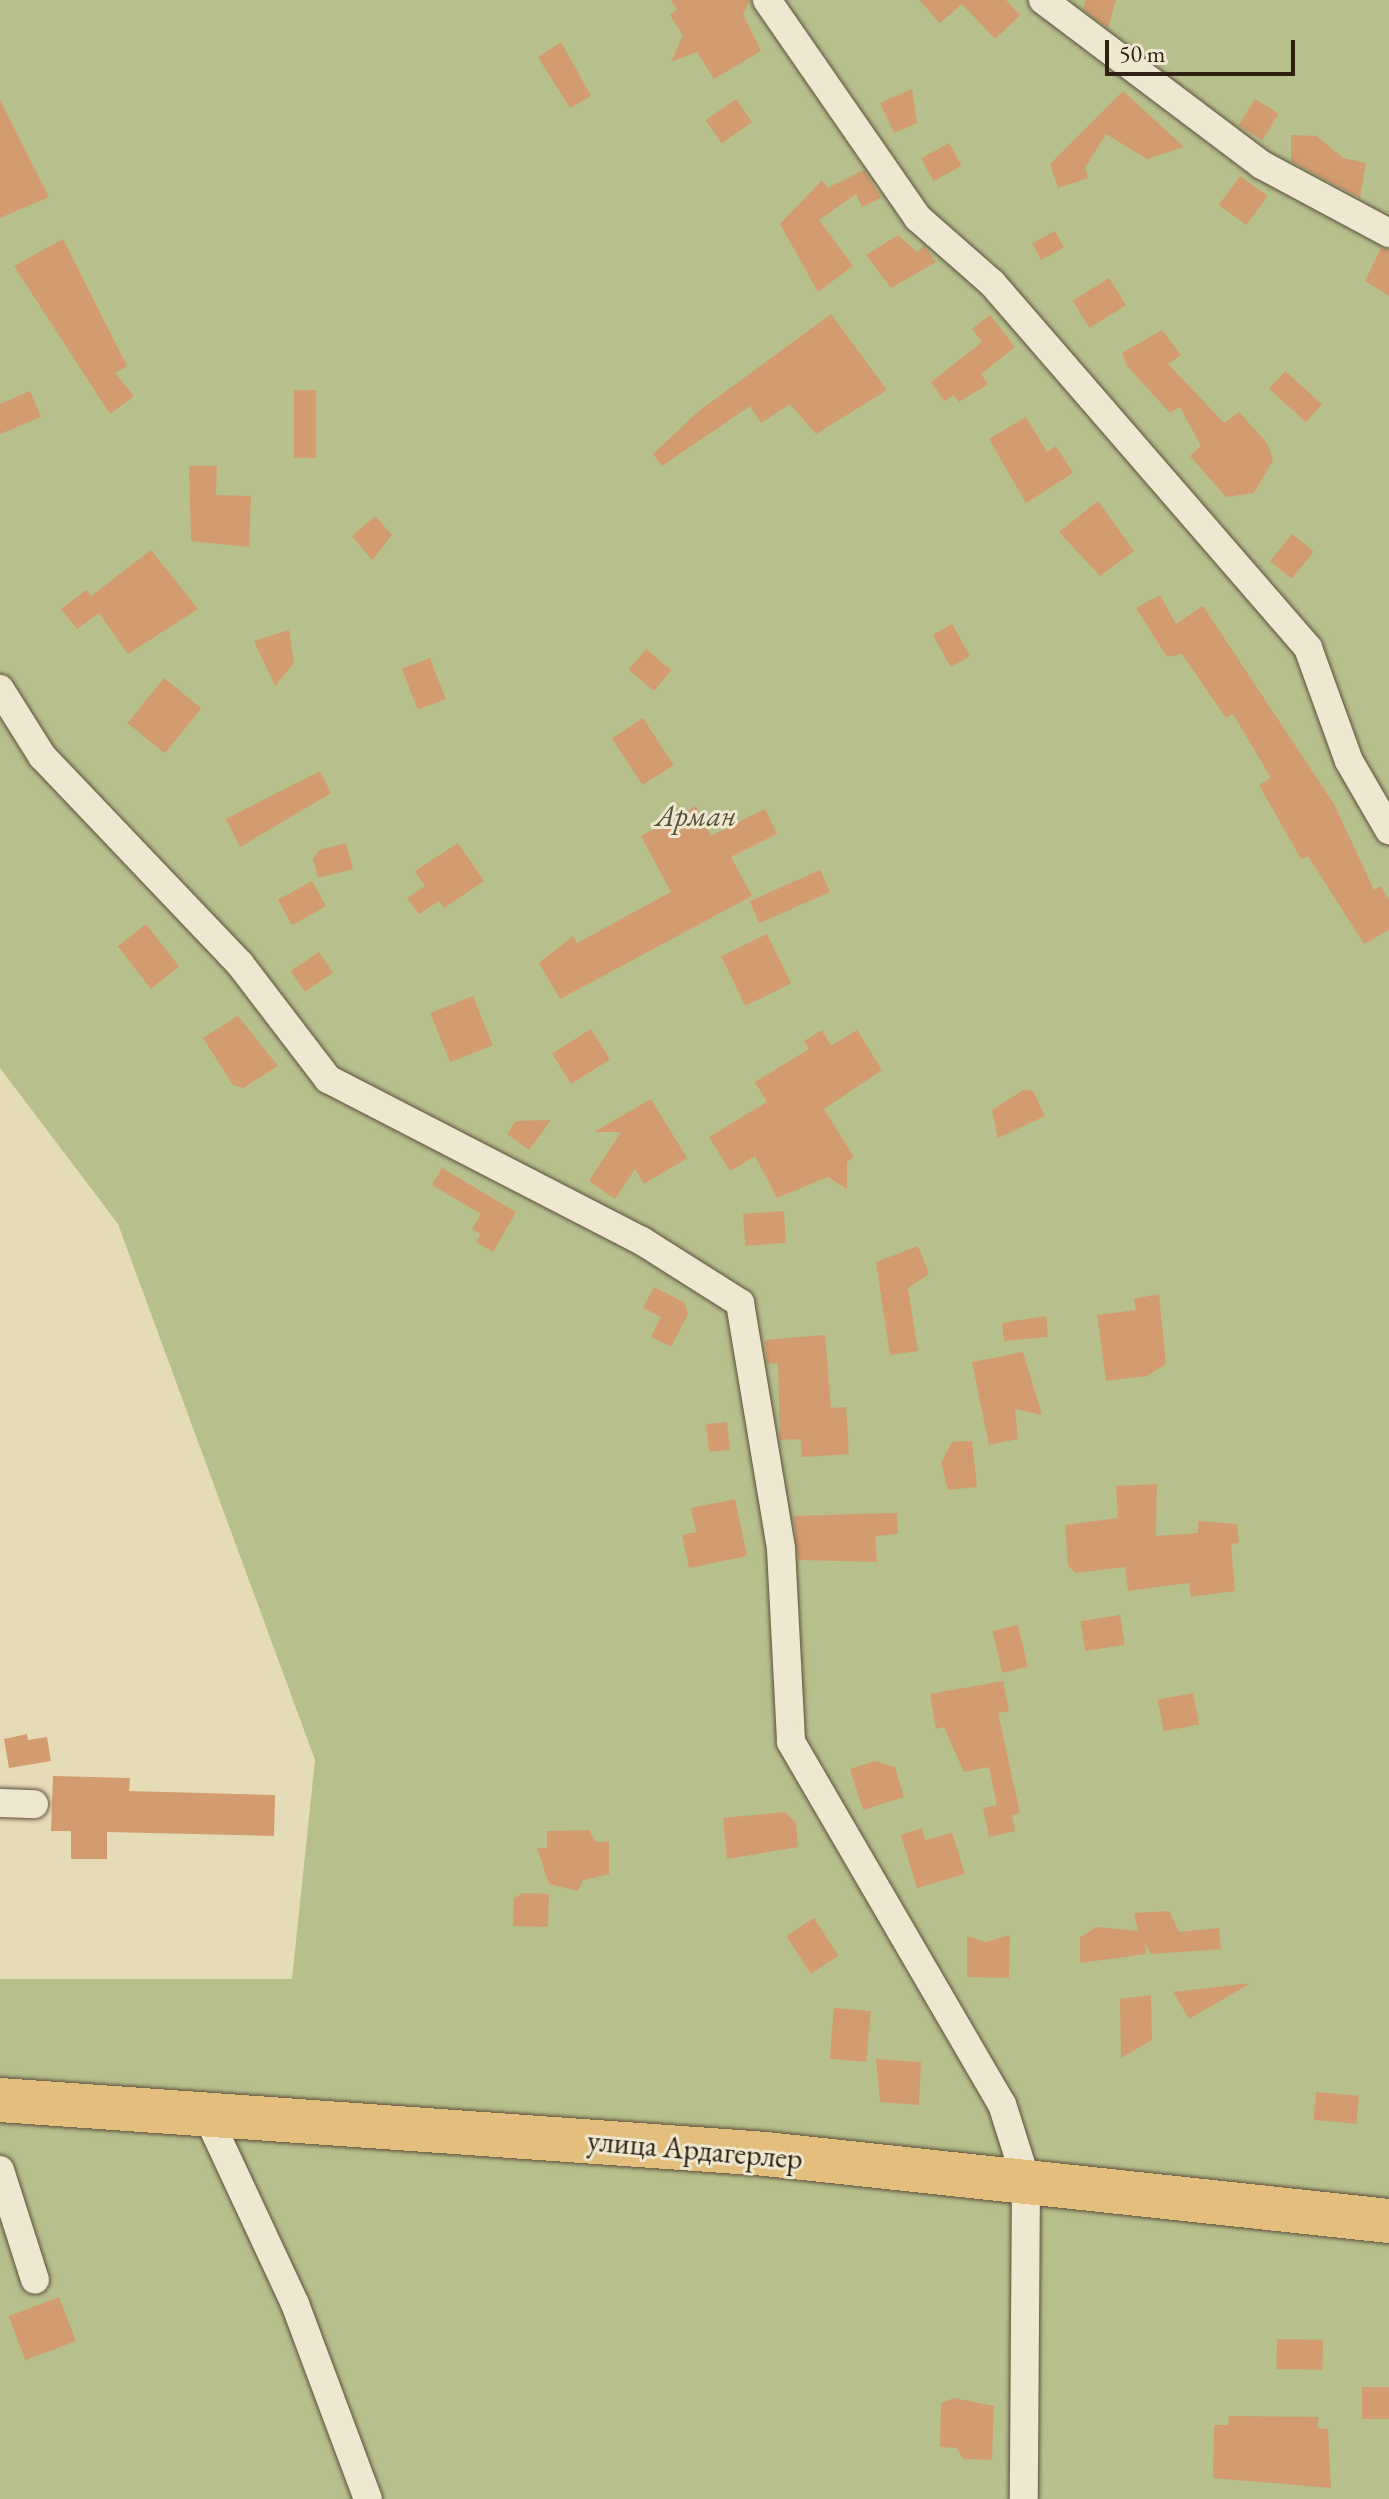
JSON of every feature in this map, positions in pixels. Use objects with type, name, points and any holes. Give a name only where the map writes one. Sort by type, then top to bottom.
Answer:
[{"type":"main road","name":"улица Ардагерлер","points":[[0,2100],[206,2113],[1026,2180],[1389,2221]]},
{"type":"street","points":[[767,0],[918,218],[992,283],[1308,648],[1349,761],[1389,830]]},
{"type":"street","points":[[1043,0],[1262,165],[1389,233]]},
{"type":"street","points":[[0,689],[42,756],[240,964],[328,1079],[642,1241],[740,1303],[781,1549],[791,1742],[1002,2104],[1026,2180],[1024,2499]]},
{"type":"street","points":[[0,1803],[34,1804]]},
{"type":"street","points":[[206,2113],[295,2304],[368,2499]]},
{"type":"street","points":[[0,2170],[35,2280]]},
{"type":"green space","name":"Арман","points":[[0,0],[1389,0],[1389,2499],[0,2499],[0,1979],[292,1979],[315,1760],[118,1224],[0,1068]]},
{"type":"building","points":[[671,0],[750,0],[743,14],[761,51],[714,79],[697,52],[671,62],[683,35],[670,15],[677,10]]},
{"type":"building","points":[[919,0],[1006,0],[1020,15],[995,39],[962,4],[940,23]]},
{"type":"building","points":[[1086,0],[1116,0],[1108,28],[1083,9]]},
{"type":"building","points":[[561,42],[591,96],[570,108],[538,57]]},
{"type":"building","points":[[912,89],[917,123],[894,133],[880,103]]},
{"type":"building","points":[[1123,91],[1184,147],[1147,159],[1106,134],[1085,168],[1088,178],[1058,188],[1050,164]]},
{"type":"building","points":[[736,99],[752,122],[722,143],[706,120]]},
{"type":"building","points":[[1255,99],[1279,114],[1262,140],[1239,125]]},
{"type":"building","points":[[0,100],[49,197],[0,218]]},
{"type":"building","points":[[1291,135],[1317,136],[1343,158],[1366,163],[1360,198],[1291,161]]},
{"type":"building","points":[[949,143],[962,166],[934,181],[921,159]]},
{"type":"building","points":[[864,170],[881,198],[862,207],[856,194],[819,220],[853,266],[818,292],[780,224],[822,180],[827,188]]},
{"type":"building","points":[[1240,176],[1268,196],[1246,225],[1219,205]]},
{"type":"building","points":[[1055,231],[1064,248],[1041,260],[1032,243]]},
{"type":"building","points":[[898,235],[917,252],[924,246],[936,262],[891,288],[866,255]]},
{"type":"building","points":[[63,239],[127,366],[115,373],[134,396],[110,414],[14,266]]},
{"type":"building","points":[[1381,248],[1389,250],[1389,296],[1365,281]]},
{"type":"building","points":[[1109,278],[1126,305],[1089,328],[1073,301]]},
{"type":"building","points":[[831,314],[887,390],[816,434],[790,404],[761,423],[750,406],[662,466],[653,454],[699,411]]},
{"type":"building","points":[[990,315],[1015,347],[981,374],[988,384],[959,402],[954,395],[944,401],[931,382],[982,342],[972,329]]},
{"type":"building","points":[[1162,330],[1181,355],[1168,364],[1224,423],[1239,412],[1267,443],[1273,460],[1254,493],[1226,497],[1190,456],[1201,446],[1180,407],[1170,413],[1127,366],[1122,353]]},
{"type":"building","points":[[1285,371],[1322,404],[1306,422],[1269,389]]},
{"type":"building","points":[[294,390],[316,390],[316,458],[294,458]]},
{"type":"building","points":[[30,391],[41,417],[0,434],[0,404]]},
{"type":"building","points":[[1026,417],[1047,452],[1056,446],[1073,473],[1026,503],[989,439]]},
{"type":"building","points":[[189,466],[217,466],[216,495],[251,496],[249,547],[191,541]]},
{"type":"building","points":[[1098,501],[1134,551],[1100,576],[1059,532]]},
{"type":"building","points":[[375,516],[392,535],[372,560],[352,536]]},
{"type":"building","points":[[1292,534],[1314,552],[1292,579],[1270,561]]},
{"type":"building","points":[[151,550],[198,609],[128,654],[99,613],[77,629],[61,609],[86,590],[91,596]]},
{"type":"building","points":[[1160,595],[1176,624],[1203,606],[1334,804],[1374,890],[1381,886],[1389,900],[1389,930],[1364,944],[1308,856],[1301,859],[1259,785],[1271,778],[1233,714],[1226,718],[1182,654],[1167,657],[1136,608]]},
{"type":"building","points":[[952,624],[970,656],[951,667],[933,635]]},
{"type":"building","points":[[289,630],[294,663],[275,686],[254,641]]},
{"type":"building","points":[[646,649],[671,670],[654,691],[629,670]]},
{"type":"building","points":[[430,658],[446,699],[418,710],[402,669]]},
{"type":"building","points":[[164,678],[201,708],[165,753],[127,723]]},
{"type":"building","points":[[643,718],[673,765],[642,785],[612,738]]},
{"type":"building","points":[[320,771],[331,793],[240,847],[226,819]]},
{"type":"building","points":[[696,806],[711,836],[765,809],[777,834],[731,857],[752,896],[560,999],[539,963],[573,936],[577,943],[671,892],[641,836]]},
{"type":"building","points":[[346,843],[353,869],[318,878],[313,859],[319,850]]},
{"type":"building","points":[[458,843],[484,881],[444,908],[439,901],[419,914],[407,898],[425,886],[415,871]]},
{"type":"building","points":[[820,870],[830,892],[759,923],[750,901]]},
{"type":"building","points":[[312,881],[326,906],[292,925],[278,900]]},
{"type":"building","points":[[146,924],[179,967],[151,989],[118,946]]},
{"type":"building","points":[[767,934],[791,983],[745,1006],[721,956]]},
{"type":"building","points":[[319,952],[333,973],[305,992],[291,971]]},
{"type":"building","points":[[473,996],[493,1045],[450,1062],[430,1013]]},
{"type":"building","points":[[238,1016],[278,1066],[243,1088],[233,1085],[203,1038]]},
{"type":"building","points":[[591,1029],[610,1060],[571,1084],[552,1053]]},
{"type":"building","points":[[822,1030],[831,1046],[857,1030],[882,1070],[824,1109],[854,1157],[847,1162],[847,1189],[828,1177],[777,1198],[755,1156],[730,1171],[709,1137],[767,1102],[755,1082],[809,1049],[804,1041]]},
{"type":"building","points":[[1023,1090],[1033,1091],[1045,1116],[998,1138],[992,1110]]},
{"type":"building","points":[[651,1099],[687,1158],[644,1184],[635,1169],[615,1199],[589,1181],[621,1132],[594,1132]]},
{"type":"building","points":[[551,1120],[529,1150],[507,1134],[516,1121]]},
{"type":"building","points":[[442,1168],[516,1212],[493,1252],[476,1242],[481,1234],[472,1229],[481,1214],[432,1185]]},
{"type":"building","points":[[784,1211],[786,1243],[745,1246],[743,1214]]},
{"type":"building","points":[[918,1246],[929,1274],[908,1288],[918,1351],[890,1355],[876,1262]]},
{"type":"building","points":[[654,1287],[684,1302],[688,1314],[671,1347],[651,1337],[661,1317],[643,1308]]},
{"type":"building","points":[[1159,1294],[1166,1364],[1147,1376],[1106,1381],[1097,1315],[1136,1310],[1134,1299]]},
{"type":"building","points":[[1046,1316],[1048,1337],[1004,1341],[1002,1323]]},
{"type":"building","points":[[825,1335],[831,1408],[846,1407],[849,1454],[802,1457],[801,1439],[780,1440],[778,1363],[767,1364],[765,1340]]},
{"type":"building","points":[[1023,1352],[1042,1415],[1015,1409],[1018,1439],[989,1445],[972,1362]]},
{"type":"building","points":[[727,1422],[730,1450],[709,1452],[706,1424]]},
{"type":"building","points":[[972,1441],[977,1487],[948,1490],[941,1463],[952,1442]]},
{"type":"building","points":[[1157,1484],[1156,1536],[1198,1533],[1198,1521],[1237,1524],[1239,1543],[1231,1544],[1235,1591],[1191,1597],[1189,1583],[1128,1591],[1125,1567],[1076,1573],[1068,1566],[1065,1525],[1118,1518],[1116,1486]]},
{"type":"building","points":[[735,1499],[747,1556],[689,1568],[682,1535],[696,1532],[691,1508]]},
{"type":"building","points":[[897,1513],[898,1534],[875,1536],[877,1562],[799,1560],[793,1516]]},
{"type":"building","points":[[1120,1615],[1125,1645],[1085,1651],[1080,1621]]},
{"type":"building","points":[[1018,1625],[1028,1667],[1002,1673],[993,1631]]},
{"type":"building","points":[[1003,1681],[1009,1711],[998,1713],[1020,1813],[1012,1815],[1015,1831],[989,1837],[983,1808],[997,1805],[989,1767],[964,1772],[944,1727],[936,1729],[930,1694]]},
{"type":"building","points":[[1193,1693],[1199,1724],[1164,1731],[1158,1700]]},
{"type":"building","points":[[27,1734],[28,1740],[47,1737],[51,1761],[9,1768],[4,1739]]},
{"type":"building","points":[[875,1761],[895,1767],[904,1797],[863,1810],[850,1769]]},
{"type":"building","points":[[53,1776],[130,1778],[129,1791],[275,1795],[274,1836],[107,1832],[107,1859],[71,1859],[71,1831],[51,1831]]},
{"type":"building","points":[[785,1812],[796,1823],[798,1847],[727,1859],[723,1818]]},
{"type":"building","points":[[922,1828],[925,1840],[952,1833],[965,1874],[917,1888],[901,1835]]},
{"type":"building","points":[[589,1830],[596,1842],[609,1842],[609,1874],[583,1880],[578,1891],[549,1884],[537,1848],[547,1848],[547,1831]]},
{"type":"building","points":[[523,1893],[549,1894],[548,1927],[513,1926],[514,1898]]},
{"type":"building","points":[[1169,1911],[1179,1932],[1219,1928],[1221,1949],[1151,1954],[1145,1943],[1146,1954],[1080,1963],[1080,1937],[1097,1927],[1138,1931],[1134,1913]]},
{"type":"building","points":[[814,1918],[839,1956],[811,1974],[786,1936]]},
{"type":"building","points":[[1010,1935],[1009,1978],[967,1977],[967,1936],[986,1942]]},
{"type":"building","points":[[1251,1983],[1189,2019],[1173,1992]]},
{"type":"building","points":[[1151,1995],[1152,2040],[1121,2058],[1120,1999]]},
{"type":"building","points":[[834,2008],[871,2011],[866,2062],[830,2059]]},
{"type":"building","points":[[876,2059],[921,2062],[919,2105],[880,2102]]},
{"type":"building","points":[[1316,2092],[1359,2096],[1356,2124],[1314,2120]]},
{"type":"building","points":[[59,2297],[76,2341],[25,2360],[9,2316]]},
{"type":"building","points":[[1277,2339],[1323,2340],[1322,2370],[1276,2369]]},
{"type":"building","points":[[1362,2387],[1389,2387],[1389,2419],[1362,2419]]},
{"type":"building","points":[[954,2398],[994,2406],[992,2460],[963,2459],[957,2448],[940,2447],[941,2403]]},
{"type":"building","points":[[1229,2416],[1318,2417],[1318,2428],[1328,2429],[1331,2488],[1213,2478],[1214,2425],[1228,2425]]}]
